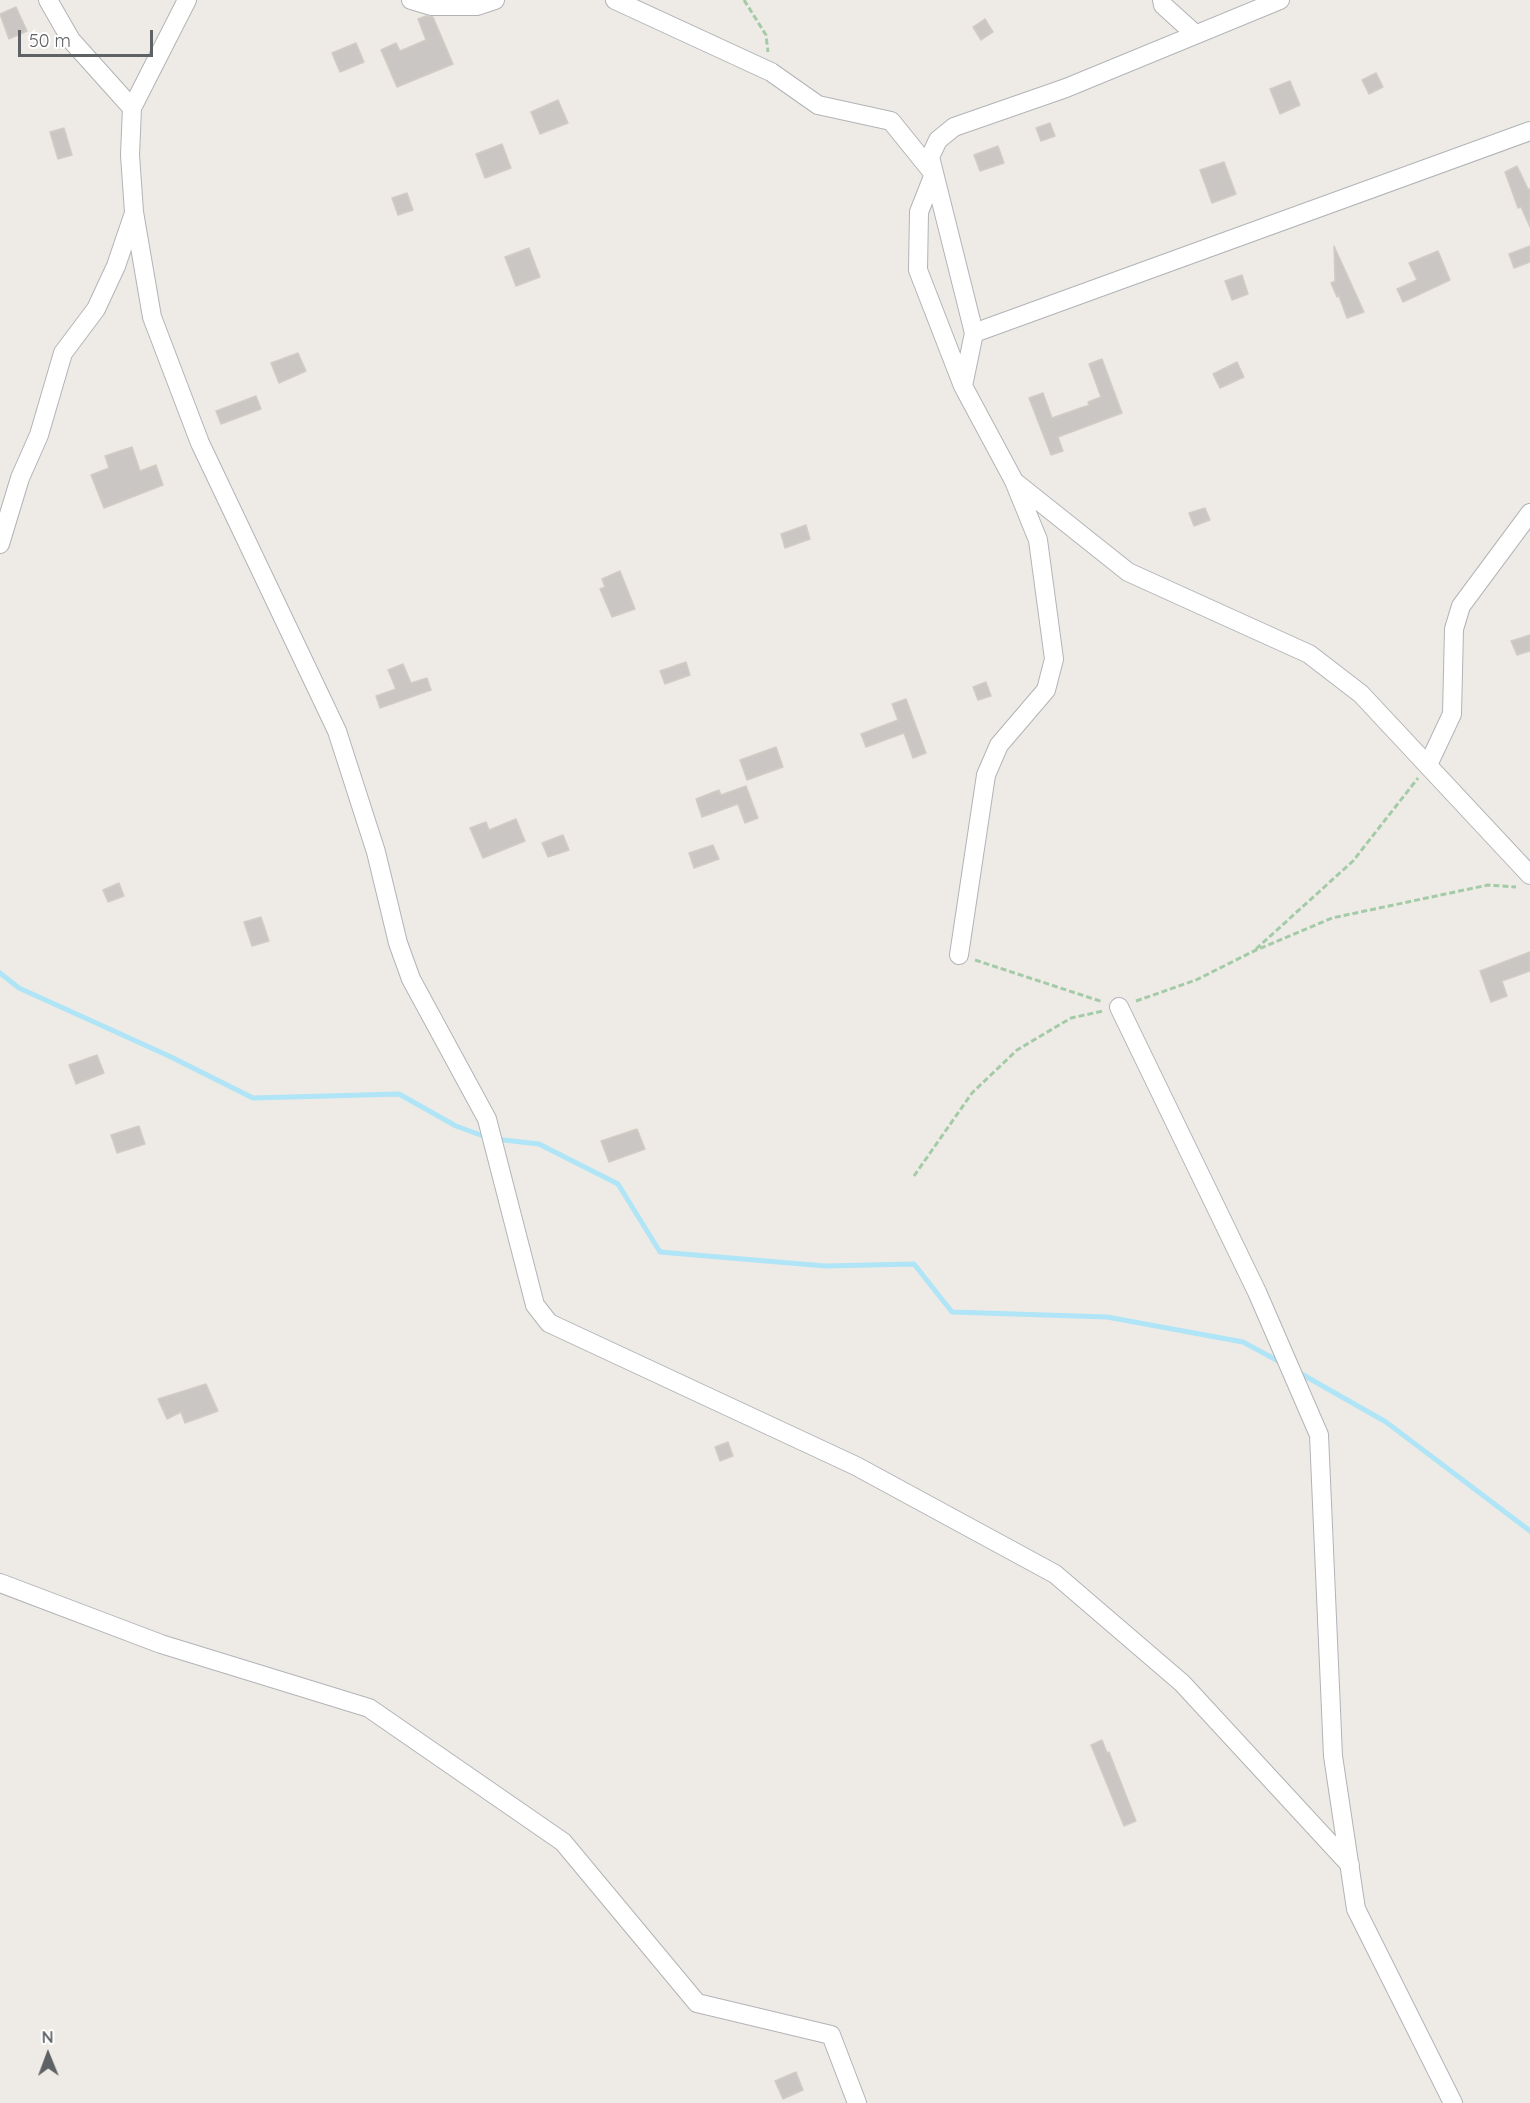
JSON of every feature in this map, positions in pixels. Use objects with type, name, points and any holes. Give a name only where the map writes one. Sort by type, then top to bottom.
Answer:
[{"type":"street","points":[[48,0],[71,40],[132,108]]},
{"type":"street","points":[[187,0],[132,108],[130,155],[134,212],[152,317],[200,443],[337,731],[376,852],[398,943],[411,979],[487,1119],[535,1305],[549,1323],[856,1466],[1055,1574],[1182,1683],[1350,1865]]},
{"type":"street","points":[[411,0],[431,6],[477,6],[495,0]]},
{"type":"street","points":[[615,0],[771,72],[818,105],[891,121],[934,174]]},
{"type":"street","points":[[1162,0],[1163,5],[1196,34]]},
{"type":"street","points":[[963,386],[974,333],[930,157],[938,140],[954,127],[1066,87],[1280,0]]},
{"type":"street","points":[[974,333],[1530,131]]},
{"type":"street","points":[[934,174],[920,212],[918,270],[963,386],[1014,481],[1038,540],[1054,659],[1046,690],[999,745],[986,776],[959,955]]},
{"type":"street","points":[[0,544],[20,478],[39,435],[63,353],[96,309],[116,266],[134,212]]},
{"type":"street","points":[[1014,481],[1128,572],[1309,654],[1361,694],[1428,765],[1525,881]]},
{"type":"street","points":[[1428,765],[1452,714],[1454,629],[1461,606],[1530,513]]},
{"type":"street","points":[[1119,1008],[1257,1292],[1319,1435],[1333,1756],[1356,1909],[1453,2103]]},
{"type":"street","points":[[0,1583],[161,1644],[369,1708],[563,1842],[697,2002],[831,2035],[857,2103]]},
{"type":"path","points":[[744,0],[766,35],[771,72]]},
{"type":"path","points":[[1254,951],[1353,861],[1428,765]]},
{"type":"path","points":[[914,1176],[972,1093],[1017,1050],[1071,1018],[1119,1008],[1196,980],[1254,951],[1332,918],[1488,885],[1525,881]]},
{"type":"path","points":[[959,955],[1119,1008]]},
{"type":"building","points":[[16,7],[27,31],[9,39],[0,14]]},
{"type":"building","points":[[426,16],[433,17],[453,64],[397,87],[381,50],[396,43],[400,51],[426,40],[418,19]]},
{"type":"building","points":[[985,19],[993,32],[981,40],[973,27]]},
{"type":"building","points":[[356,43],[364,62],[340,72],[332,53]]},
{"type":"building","points":[[1376,73],[1383,87],[1369,94],[1362,80]]},
{"type":"building","points":[[1290,81],[1300,105],[1280,114],[1270,89]]},
{"type":"building","points":[[558,100],[568,123],[540,134],[531,112]]},
{"type":"building","points":[[1050,123],[1055,136],[1041,141],[1036,128]]},
{"type":"building","points":[[64,128],[72,155],[58,159],[50,132]]},
{"type":"building","points":[[502,144],[511,168],[485,178],[476,154]]},
{"type":"building","points":[[998,146],[1004,163],[980,171],[974,155]]},
{"type":"building","points":[[1224,162],[1236,194],[1212,203],[1200,170]]},
{"type":"building","points":[[1517,166],[1530,189],[1530,227],[1521,207],[1518,208],[1505,172]]},
{"type":"building","points":[[407,193],[413,210],[398,215],[392,198]]},
{"type":"building","points":[[1334,246],[1364,312],[1347,318],[1339,296],[1337,297],[1331,283],[1335,281]]},
{"type":"building","points":[[1530,246],[1530,262],[1514,268],[1509,254]]},
{"type":"building","points":[[529,248],[540,277],[516,286],[505,257]]},
{"type":"building","points":[[1438,251],[1450,280],[1403,302],[1397,289],[1417,280],[1409,263]]},
{"type":"building","points":[[1242,275],[1248,294],[1232,300],[1225,281]]},
{"type":"building","points":[[298,353],[306,371],[279,383],[271,363]]},
{"type":"building","points":[[1102,359],[1122,413],[1058,437],[1063,451],[1051,455],[1029,398],[1043,393],[1052,418],[1089,405],[1088,402],[1101,397],[1089,364]]},
{"type":"building","points":[[1237,362],[1244,377],[1220,388],[1213,374]]},
{"type":"building","points":[[256,396],[261,409],[221,424],[216,411]]},
{"type":"building","points":[[132,447],[140,471],[156,465],[163,485],[104,508],[91,475],[109,468],[105,456]]},
{"type":"building","points":[[1205,508],[1210,520],[1194,526],[1189,513]]},
{"type":"building","points":[[806,525],[810,539],[785,548],[781,534]]},
{"type":"building","points":[[620,571],[635,609],[612,617],[600,589],[605,587],[602,579]]},
{"type":"building","points":[[1530,635],[1530,651],[1517,655],[1511,641]]},
{"type":"building","points":[[686,662],[690,675],[665,684],[660,671]]},
{"type":"building","points":[[403,664],[411,683],[427,678],[431,690],[380,708],[376,696],[396,689],[388,670]]},
{"type":"building","points":[[986,682],[991,696],[978,700],[973,687]]},
{"type":"building","points":[[906,699],[926,753],[913,758],[904,733],[866,747],[861,734],[898,720],[892,704]]},
{"type":"building","points":[[776,747],[783,767],[747,780],[740,760]]},
{"type":"building","points":[[746,786],[758,818],[745,823],[738,804],[702,817],[696,799],[719,790],[721,795]]},
{"type":"building","points":[[516,819],[525,841],[483,858],[470,828],[486,822],[489,830]]},
{"type":"building","points":[[563,835],[569,850],[548,857],[542,843]]},
{"type":"building","points":[[713,845],[719,859],[694,868],[689,853]]},
{"type":"building","points":[[119,883],[124,896],[108,902],[103,890]]},
{"type":"building","points":[[261,917],[269,941],[252,946],[244,922]]},
{"type":"building","points":[[1530,952],[1530,971],[1502,981],[1507,996],[1491,1002],[1480,971]]},
{"type":"building","points":[[97,1055],[104,1073],[76,1084],[69,1065]]},
{"type":"building","points":[[139,1126],[145,1144],[117,1153],[111,1135]]},
{"type":"building","points":[[637,1129],[645,1149],[609,1162],[601,1141]]},
{"type":"building","points":[[206,1384],[218,1411],[185,1423],[181,1412],[167,1419],[158,1399]]},
{"type":"building","points":[[728,1442],[733,1456],[720,1461],[715,1447]]},
{"type":"building","points":[[1102,1740],[1107,1753],[1109,1752],[1136,1821],[1124,1826],[1091,1745]]},
{"type":"building","points":[[796,2072],[803,2090],[783,2099],[775,2081]]},
{"type":"waterway","points":[[0,973],[19,988],[169,1056],[253,1098],[399,1094],[456,1126],[486,1137]]},
{"type":"waterway","points":[[495,1139],[539,1144],[618,1184],[660,1252],[825,1266],[914,1264],[952,1312],[1107,1317],[1243,1342],[1282,1363]]},
{"type":"waterway","points":[[1298,1372],[1386,1422],[1530,1531]]}]
